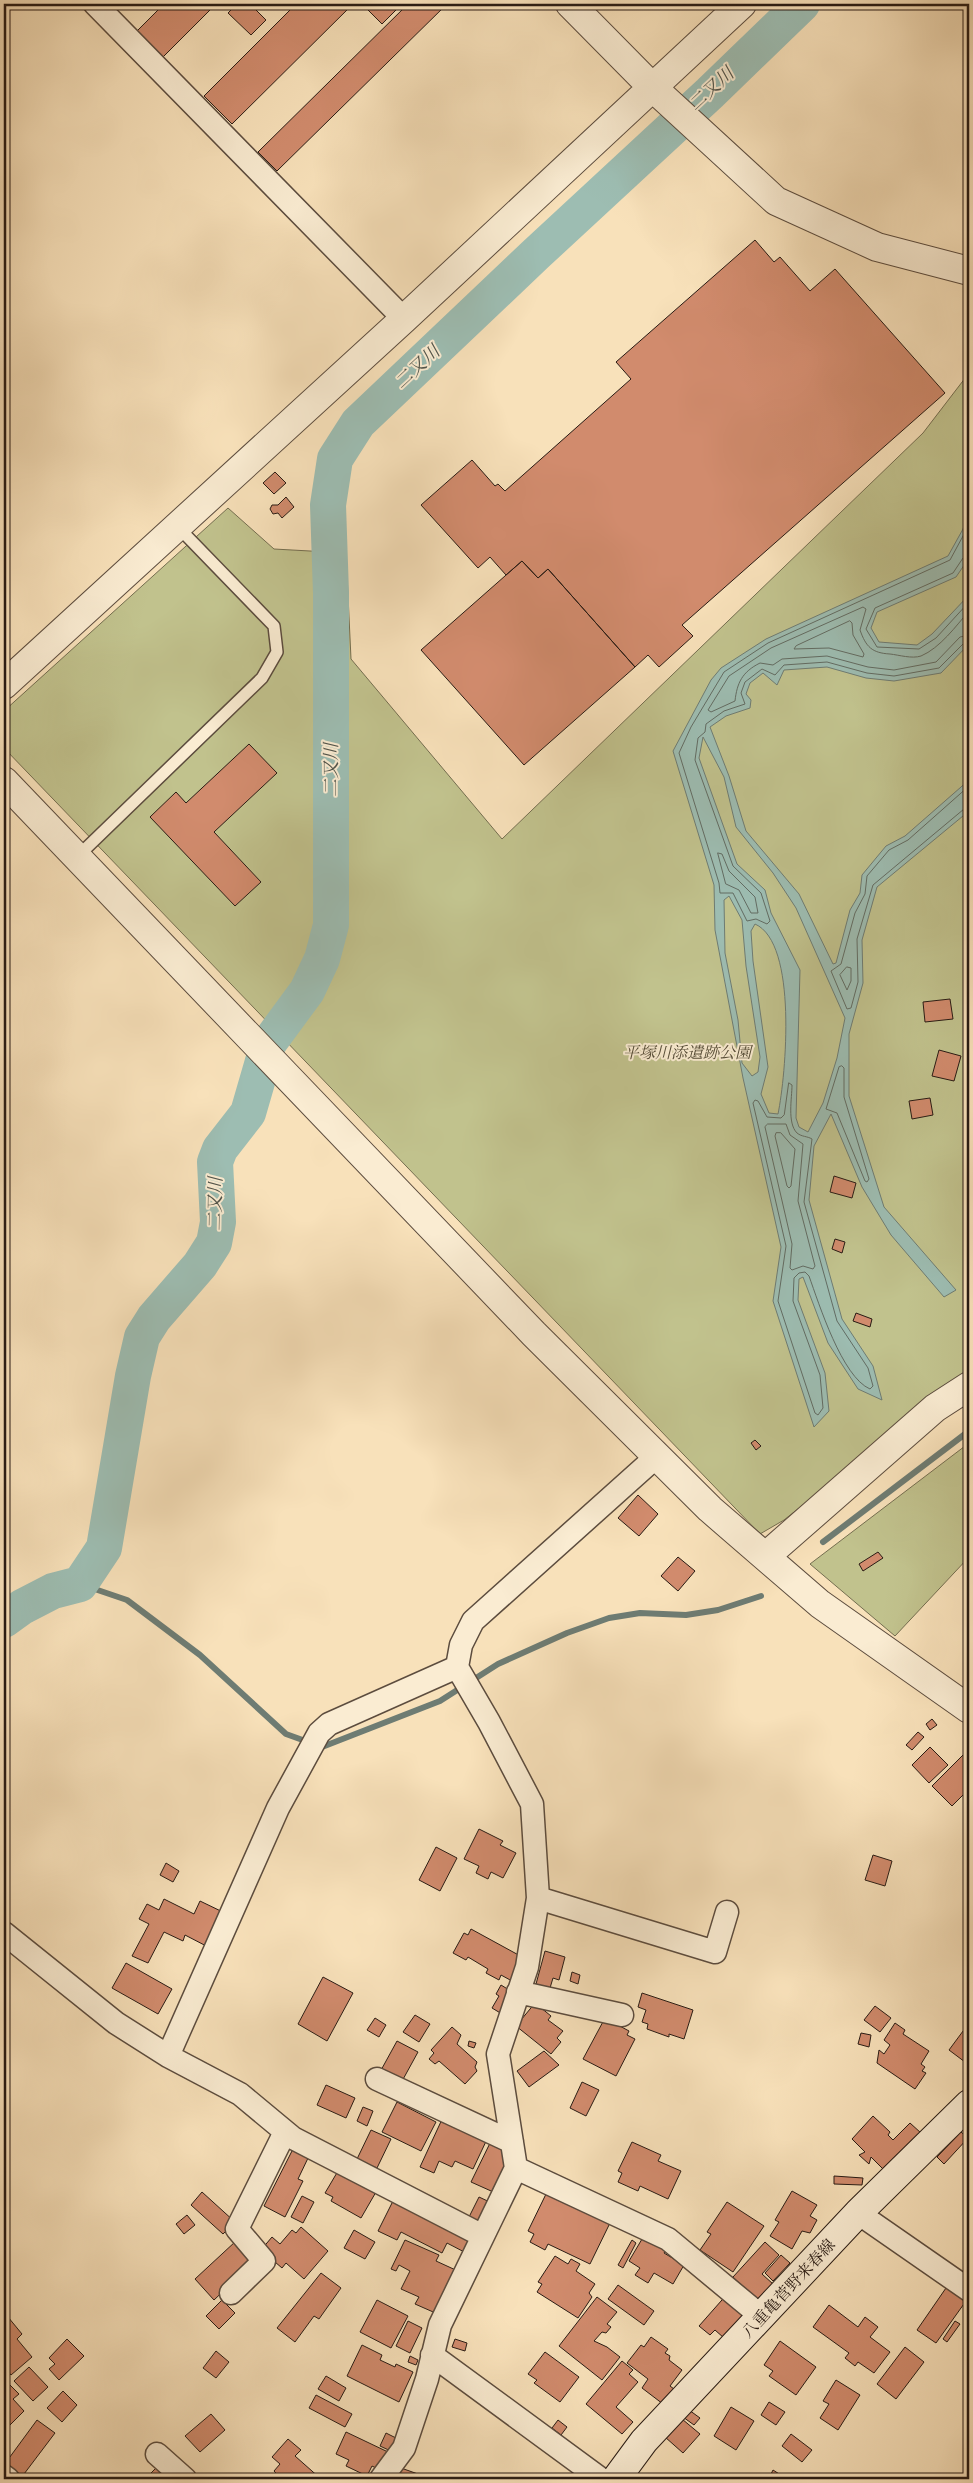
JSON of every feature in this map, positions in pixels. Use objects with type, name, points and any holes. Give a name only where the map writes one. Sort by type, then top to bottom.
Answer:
[{"type":"street","points":[[96,4],[404,319]]},
{"type":"street","points":[[570,4],[652,86],[776,201],[877,247],[969,271]]},
{"type":"street","points":[[4,685],[404,319],[742,4]]},
{"type":"street","points":[[4,781],[534,1334],[710,1509],[820,1604],[969,1709]]},
{"type":"street","points":[[766,1556],[935,1408],[969,1386]]},
{"type":"street","points":[[381,2479],[404,2448],[427,2379],[440,2325],[516,2168],[498,2054],[527,1967],[538,1898],[532,1804],[489,1722],[457,1667],[461,1644],[473,1621],[656,1457]]},
{"type":"street","points":[[168,2056],[278,1808],[319,1733],[329,1724],[457,1667]]},
{"type":"street","points":[[538,1898],[715,1952],[726,1912]]},
{"type":"street","points":[[4,1933],[116,2023],[168,2056],[240,2094],[293,2138],[483,2236]]},
{"type":"street","points":[[518,1992],[622,2015]]},
{"type":"street","points":[[376,2079],[512,2142]]},
{"type":"street","name":"八重亀菅野来春線","points":[[616,2479],[644,2441],[858,2213],[969,2104]]},
{"type":"street","points":[[231,2293],[264,2261],[237,2229],[285,2132]]},
{"type":"street","points":[[516,2168],[668,2239],[762,2316]]},
{"type":"street","points":[[858,2213],[969,2290]]},
{"type":"street","points":[[432,2355],[601,2479]]},
{"type":"street","points":[[157,2454],[185,2479]]},
{"type":"street","points":[[4,2476],[8,2479]]},
{"type":"lane","points":[[76,857],[262,678],[277,652],[274,626],[178,526]]},
{"type":"green space","name":"平塚川添遺跡公園","points":[[969,373],[969,1373],[784,1520],[760,1534],[4,748],[4,711],[228,508],[274,549],[346,553],[351,659],[502,839],[923,433]]},
{"type":"green space","points":[[969,1443],[969,1557],[895,1636],[810,1564]]},
{"type":"water","points":[[969,509],[969,558],[956,577],[877,612],[871,628],[879,642],[917,645],[932,634],[969,595],[969,644],[941,673],[894,681],[866,678],[827,667],[784,670],[777,685],[763,673],[750,683],[746,694],[751,700],[750,708],[726,716],[710,727],[729,776],[746,831],[799,894],[833,964],[836,963],[850,910],[860,893],[862,875],[886,846],[905,836],[969,780],[969,811],[877,887],[862,940],[863,983],[849,1034],[849,1096],[884,1207],[956,1290],[944,1297],[891,1235],[862,1187],[831,1114],[814,1146],[809,1200],[842,1319],[873,1366],[882,1400],[858,1389],[828,1343],[803,1277],[799,1279],[798,1300],[825,1373],[829,1411],[814,1427],[773,1301],[781,1247],[743,1078],[715,930],[714,885],[673,751],[711,680],[721,668],[766,639],[948,556],[963,529]],"holes":[[[703,737],[724,777],[736,827],[773,873],[796,908],[845,1018],[837,1058],[823,1103],[808,1132],[799,1127],[796,1118],[800,970],[771,913],[765,890],[737,864],[699,758]],[[729,896],[742,920],[746,966],[760,1057],[758,1072],[752,1076],[742,1063],[738,1020],[725,953],[724,900]],[[755,924],[769,936],[778,956],[783,982],[786,1011],[786,1042],[778,1114],[769,1113],[761,1094],[768,1067],[753,961],[751,931]]]},
{"type":"building","points":[[164,4],[216,4],[163,57],[137,31]]},
{"type":"building","points":[[237,4],[250,4],[266,20],[251,35],[228,13]]},
{"type":"building","points":[[296,4],[353,4],[232,124],[204,96]]},
{"type":"building","points":[[368,4],[402,4],[382,24],[365,7]]},
{"type":"building","points":[[408,4],[447,4],[277,171],[258,152]]},
{"type":"building","points":[[755,240],[774,262],[780,257],[810,291],[835,269],[945,393],[682,625],[693,636],[659,667],[648,655],[635,667],[548,569],[538,578],[522,561],[506,575],[490,557],[478,568],[421,505],[472,460],[495,486],[498,484],[505,491],[631,379],[616,362]]},
{"type":"building","points":[[275,472],[286,483],[274,494],[263,483]]},
{"type":"building","points":[[286,497],[294,507],[282,518],[278,513],[273,514],[270,509],[272,505],[278,505]]},
{"type":"building","points":[[522,561],[538,578],[548,569],[635,667],[524,765],[421,650]]},
{"type":"building","points":[[249,744],[277,773],[214,832],[261,882],[235,906],[150,817],[176,792],[186,803]]},
{"type":"building","points":[[950,999],[953,1019],[925,1022],[923,1002]]},
{"type":"building","points":[[939,1050],[961,1056],[954,1081],[932,1076]]},
{"type":"building","points":[[930,1098],[933,1115],[912,1119],[909,1101]]},
{"type":"building","points":[[834,1176],[856,1183],[852,1198],[830,1192]]},
{"type":"building","points":[[835,1239],[845,1242],[842,1253],[832,1249]]},
{"type":"building","points":[[856,1313],[872,1319],[870,1327],[853,1321]]},
{"type":"building","points":[[755,1440],[761,1446],[756,1450],[751,1443]]},
{"type":"building","points":[[638,1495],[658,1514],[639,1536],[618,1518]]},
{"type":"building","points":[[878,1552],[883,1558],[863,1571],[859,1564]]},
{"type":"building","points":[[678,1557],[695,1571],[678,1591],[661,1576]]},
{"type":"building","points":[[932,1719],[937,1725],[930,1730],[926,1724]]},
{"type":"building","points":[[918,1732],[924,1737],[912,1750],[906,1745]]},
{"type":"building","points":[[930,1747],[948,1765],[929,1783],[912,1765]]},
{"type":"building","points":[[969,1749],[969,1789],[952,1806],[932,1786]]},
{"type":"building","points":[[479,1829],[503,1841],[500,1845],[516,1853],[503,1878],[491,1872],[488,1879],[476,1873],[479,1866],[464,1859]]},
{"type":"building","points":[[436,1847],[457,1858],[440,1891],[419,1880]]},
{"type":"building","points":[[873,1855],[892,1861],[885,1886],[865,1880]]},
{"type":"building","points":[[166,1863],[179,1871],[173,1882],[160,1875]]},
{"type":"building","points":[[164,1899],[194,1914],[200,1901],[229,1915],[212,1949],[185,1935],[183,1941],[164,1932],[148,1963],[132,1956],[149,1924],[139,1919],[147,1904],[159,1910]]},
{"type":"building","points":[[471,1929],[524,1958],[512,1981],[501,1975],[499,1980],[486,1973],[488,1969],[468,1957],[466,1960],[453,1953],[464,1933],[468,1935]]},
{"type":"building","points":[[545,1951],[565,1957],[559,1980],[553,1978],[550,1988],[536,1984]]},
{"type":"building","points":[[126,1963],[172,1989],[158,2014],[112,1988]]},
{"type":"building","points":[[572,1972],[580,1975],[578,1984],[570,1981]]},
{"type":"building","points":[[323,1977],[353,1993],[327,2041],[298,2024]]},
{"type":"building","points":[[501,1985],[514,1993],[502,2014],[492,2008],[499,1996],[496,1994]]},
{"type":"building","points":[[642,1993],[693,2010],[684,2039],[669,2034],[669,2037],[647,2029],[648,2024],[642,2022],[646,2010],[638,2007]]},
{"type":"building","points":[[535,2003],[551,2016],[548,2020],[563,2031],[557,2038],[561,2042],[551,2054],[516,2026]]},
{"type":"building","points":[[875,2006],[891,2018],[880,2032],[864,2020]]},
{"type":"building","points":[[415,2015],[430,2024],[419,2042],[403,2032]]},
{"type":"building","points":[[375,2018],[386,2025],[379,2037],[367,2030]]},
{"type":"building","points":[[605,2018],[629,2031],[627,2035],[635,2039],[616,2076],[583,2059]]},
{"type":"building","points":[[895,2023],[905,2030],[903,2034],[929,2051],[921,2064],[925,2067],[922,2071],[926,2073],[915,2089],[877,2063],[879,2050],[884,2054],[890,2045],[884,2040]]},
{"type":"building","points":[[969,2023],[969,2065],[949,2050]]},
{"type":"building","points":[[452,2027],[461,2035],[457,2044],[477,2062],[475,2067],[477,2071],[465,2084],[439,2061],[435,2064],[429,2059],[434,2053],[431,2050]]},
{"type":"building","points":[[861,2033],[871,2035],[869,2047],[858,2044]]},
{"type":"building","points":[[397,2041],[418,2052],[401,2083],[380,2072]]},
{"type":"building","points":[[469,2041],[476,2043],[474,2048],[468,2046]]},
{"type":"building","points":[[544,2051],[559,2065],[529,2087],[517,2071]]},
{"type":"building","points":[[582,2082],[599,2090],[586,2116],[570,2108]]},
{"type":"building","points":[[326,2085],[355,2098],[346,2118],[317,2105]]},
{"type":"building","points":[[397,2102],[436,2122],[421,2151],[382,2132]]},
{"type":"building","points":[[363,2107],[373,2111],[367,2126],[357,2121]]},
{"type":"building","points":[[444,2115],[489,2135],[473,2169],[455,2161],[452,2167],[439,2161],[434,2173],[420,2167]]},
{"type":"building","points":[[873,2116],[890,2132],[888,2135],[893,2140],[910,2123],[921,2133],[888,2174],[871,2157],[869,2164],[859,2155],[865,2152],[852,2139]]},
{"type":"building","points":[[371,2130],[391,2139],[377,2168],[357,2159]]},
{"type":"building","points":[[961,2132],[968,2138],[944,2164],[937,2157]]},
{"type":"building","points":[[493,2137],[509,2145],[500,2195],[471,2182]]},
{"type":"building","points":[[632,2142],[661,2155],[658,2161],[681,2171],[668,2199],[640,2186],[638,2191],[618,2182],[622,2173],[618,2171]]},
{"type":"building","points":[[293,2149],[309,2156],[298,2179],[303,2181],[285,2217],[264,2206]]},
{"type":"building","points":[[338,2171],[376,2192],[361,2218],[331,2201],[333,2197],[325,2193]]},
{"type":"building","points":[[834,2176],[863,2178],[862,2185],[834,2184]]},
{"type":"building","points":[[792,2191],[817,2205],[810,2216],[817,2220],[810,2233],[802,2231],[792,2249],[770,2236],[779,2222],[775,2220]]},
{"type":"building","points":[[202,2192],[235,2222],[223,2234],[191,2205]]},
{"type":"building","points":[[547,2192],[610,2223],[590,2264],[548,2244],[545,2250],[530,2242],[534,2234],[528,2231]]},
{"type":"building","points":[[302,2196],[314,2202],[303,2223],[291,2217]]},
{"type":"building","points":[[479,2197],[494,2204],[484,2227],[468,2219]]},
{"type":"building","points":[[393,2201],[478,2239],[470,2255],[447,2243],[442,2253],[401,2232],[397,2240],[378,2231]]},
{"type":"building","points":[[727,2202],[764,2226],[733,2272],[700,2250],[711,2234],[707,2232]]},
{"type":"building","points":[[187,2215],[195,2225],[184,2234],[176,2224]]},
{"type":"building","points":[[301,2227],[328,2251],[304,2279],[286,2263],[282,2268],[261,2250],[272,2237],[280,2244],[292,2230],[296,2233]]},
{"type":"building","points":[[354,2230],[375,2242],[365,2259],[344,2248]]},
{"type":"building","points":[[645,2234],[668,2247],[664,2253],[684,2265],[673,2284],[654,2273],[648,2283],[635,2275],[640,2268],[629,2261]]},
{"type":"building","points":[[405,2240],[439,2255],[436,2261],[460,2272],[440,2315],[415,2304],[419,2297],[401,2289],[410,2271],[399,2265],[396,2271],[391,2269]]},
{"type":"building","points":[[632,2240],[636,2243],[623,2268],[618,2265]]},
{"type":"building","points":[[236,2241],[255,2261],[214,2300],[195,2279]]},
{"type":"building","points":[[765,2242],[779,2255],[762,2274],[773,2284],[758,2301],[733,2277]]},
{"type":"building","points":[[781,2255],[790,2263],[773,2281],[765,2273]]},
{"type":"building","points":[[555,2256],[568,2264],[571,2259],[580,2264],[576,2271],[595,2284],[589,2293],[592,2297],[578,2318],[537,2292],[542,2284],[538,2282]]},
{"type":"building","points":[[321,2273],[341,2288],[319,2319],[314,2316],[295,2342],[277,2328]]},
{"type":"building","points":[[618,2285],[654,2311],[644,2325],[608,2299]]},
{"type":"building","points":[[946,2288],[966,2301],[936,2343],[917,2330]]},
{"type":"building","points":[[729,2292],[749,2310],[724,2338],[715,2330],[710,2335],[699,2326]]},
{"type":"building","points":[[597,2297],[617,2312],[607,2324],[611,2327],[606,2333],[602,2332],[594,2341],[607,2347],[620,2357],[602,2380],[559,2346]]},
{"type":"building","points":[[222,2300],[235,2313],[219,2329],[206,2316]]},
{"type":"building","points":[[377,2300],[408,2316],[391,2348],[360,2332]]},
{"type":"building","points":[[829,2305],[858,2327],[865,2317],[878,2327],[870,2337],[890,2352],[874,2373],[858,2362],[855,2366],[845,2358],[849,2353],[813,2327]]},
{"type":"building","points":[[8,2317],[22,2334],[17,2339],[32,2357],[11,2375],[4,2367],[4,2321]]},
{"type":"building","points":[[408,2321],[422,2328],[410,2353],[396,2346]]},
{"type":"building","points":[[955,2321],[960,2324],[947,2342],[943,2339]]},
{"type":"building","points":[[651,2337],[668,2349],[665,2353],[670,2356],[669,2360],[682,2370],[670,2386],[674,2389],[663,2404],[642,2388],[648,2379],[627,2363],[641,2345],[644,2347]]},
{"type":"building","points":[[67,2339],[84,2356],[59,2380],[49,2369],[55,2364],[49,2358]]},
{"type":"building","points":[[455,2339],[467,2343],[465,2351],[452,2347]]},
{"type":"building","points":[[780,2341],[816,2367],[796,2395],[769,2376],[773,2371],[764,2365]]},
{"type":"building","points":[[362,2345],[382,2355],[380,2360],[395,2367],[396,2364],[413,2372],[399,2402],[347,2376]]},
{"type":"building","points":[[905,2347],[924,2362],[896,2399],[877,2384]]},
{"type":"building","points":[[216,2351],[229,2362],[216,2378],[203,2368]]},
{"type":"building","points":[[545,2352],[579,2377],[560,2402],[534,2383],[537,2380],[528,2374]]},
{"type":"building","points":[[410,2356],[418,2360],[416,2365],[408,2362]]},
{"type":"building","points":[[622,2361],[633,2370],[629,2374],[638,2382],[616,2407],[633,2422],[622,2434],[586,2404]]},
{"type":"building","points":[[29,2367],[48,2387],[33,2401],[14,2381]]},
{"type":"building","points":[[326,2376],[346,2388],[339,2401],[318,2389]]},
{"type":"building","points":[[836,2380],[860,2395],[838,2430],[820,2418],[829,2404],[823,2401]]},
{"type":"building","points":[[8,2383],[19,2394],[13,2399],[24,2411],[4,2431],[4,2387]]},
{"type":"building","points":[[63,2391],[77,2405],[62,2422],[47,2408]]},
{"type":"building","points":[[316,2395],[352,2414],[345,2427],[309,2408]]},
{"type":"building","points":[[769,2402],[785,2412],[776,2425],[761,2415]]},
{"type":"building","points":[[731,2407],[754,2421],[736,2450],[714,2436]]},
{"type":"building","points":[[689,2410],[700,2418],[694,2425],[683,2417]]},
{"type":"building","points":[[211,2414],[225,2430],[200,2452],[185,2436]]},
{"type":"building","points":[[682,2419],[700,2434],[683,2453],[665,2437]]},
{"type":"building","points":[[37,2420],[55,2433],[21,2478],[4,2465]]},
{"type":"building","points":[[558,2420],[567,2427],[561,2435],[552,2428]]},
{"type":"building","points":[[346,2432],[388,2452],[380,2470],[372,2466],[367,2476],[346,2466],[349,2460],[336,2454]]},
{"type":"building","points":[[386,2433],[400,2440],[395,2453],[380,2446]]},
{"type":"building","points":[[791,2434],[812,2450],[802,2462],[782,2446]]},
{"type":"building","points":[[288,2439],[301,2450],[295,2456],[321,2479],[281,2479],[274,2471],[280,2464],[272,2457]]},
{"type":"building","points":[[156,2468],[168,2479],[145,2479]]},
{"type":"building","points":[[401,2468],[418,2474],[416,2479],[397,2479]]},
{"type":"building","points":[[773,2470],[787,2479],[763,2479],[766,2475],[770,2476]]},
{"type":"waterway","name":"二又川","points":[[4,1620],[22,1607],[53,1591],[80,1584],[104,1548],[133,1376],[142,1337],[154,1318],[200,1265],[214,1243],[218,1222],[215,1162],[220,1149],[248,1113],[268,1044],[307,991],[322,959],[331,925],[331,593],[328,505],[335,459],[358,423],[536,254],[710,93],[802,4]]},
{"type":"waterway","points":[[823,1542],[969,1431]]},
{"type":"waterway","points":[[80,1584],[127,1600],[200,1655],[286,1734],[322,1747],[440,1701],[498,1664],[567,1633],[609,1618],[640,1613],[686,1615],[718,1610],[761,1596]]}]
